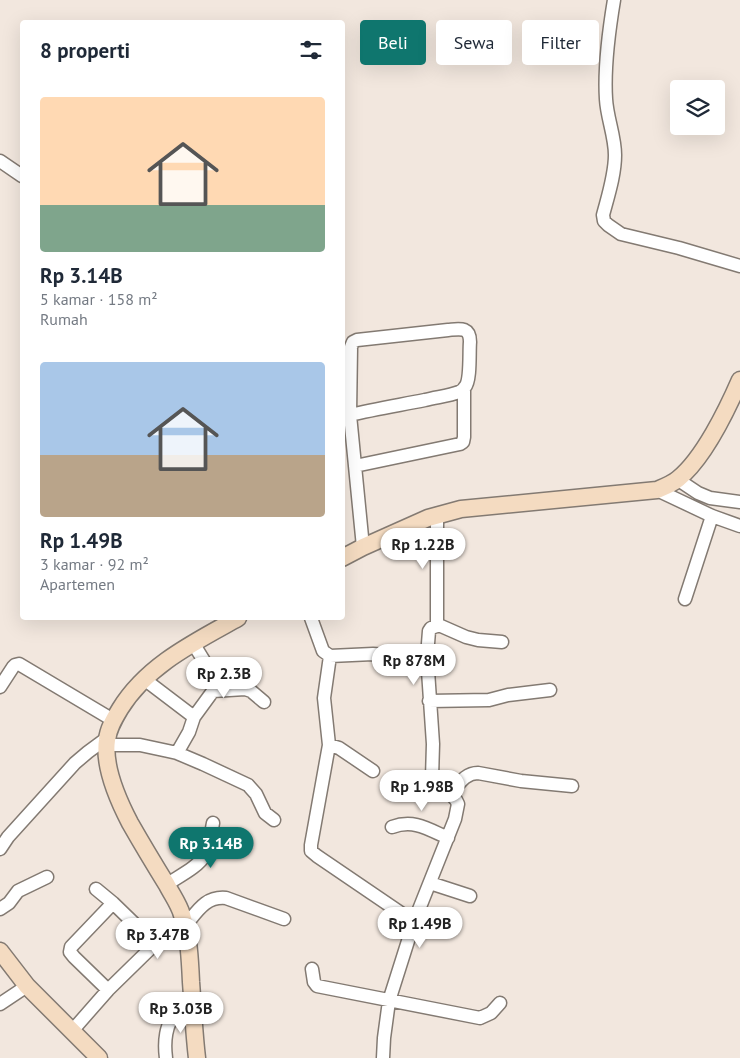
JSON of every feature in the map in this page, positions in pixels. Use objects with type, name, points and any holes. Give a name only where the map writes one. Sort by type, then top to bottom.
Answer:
[{"type":"main road","points":[[345,556],[437,514],[471,508],[657,490],[677,479],[701,453],[740,382]]},
{"type":"main road","points":[[197,1058],[192,1007],[190,952],[185,926],[179,906],[119,801],[108,768],[106,742],[113,720],[123,704],[144,679],[159,666],[193,643],[234,620]]},
{"type":"main road","points":[[0,952],[27,986],[99,1058]]},
{"type":"street","points":[[614,0],[607,58],[606,100],[615,156],[612,179],[603,215],[604,221],[621,234],[740,266]]},
{"type":"street","points":[[0,161],[20,175]]},
{"type":"street","points":[[350,415],[460,392],[468,383],[470,337],[464,329],[413,333],[353,342],[351,347],[350,415],[363,547]]},
{"type":"street","points":[[355,466],[463,442],[464,388]]},
{"type":"street","points":[[677,479],[698,493],[710,498],[740,502]]},
{"type":"street","points":[[657,490],[712,516],[740,526]]},
{"type":"street","points":[[437,514],[437,626]]},
{"type":"street","points":[[685,599],[712,516]]},
{"type":"street","points":[[312,620],[323,651],[330,656],[372,654],[411,657],[427,656]]},
{"type":"street","points":[[383,1058],[389,1001],[414,922],[448,838],[458,804],[451,794],[436,785],[432,778],[433,744],[427,656],[430,631],[431,628],[441,626],[466,637],[502,642]]},
{"type":"street","points":[[177,752],[189,732],[194,717],[213,691],[216,683],[193,643]]},
{"type":"street","points":[[330,656],[324,698],[329,745],[311,851],[414,922]]},
{"type":"street","points":[[0,687],[12,667],[19,664],[113,720]]},
{"type":"street","points":[[144,679],[194,717]]},
{"type":"street","points":[[213,691],[245,689],[264,702]]},
{"type":"street","points":[[429,701],[489,700],[508,695],[550,690]]},
{"type":"street","points":[[0,849],[71,767],[88,752],[106,742],[140,745],[177,752],[240,781],[248,785],[256,794],[265,813],[274,820]]},
{"type":"street","points":[[329,745],[339,748],[373,771]]},
{"type":"street","points":[[451,794],[464,777],[478,772],[521,781],[572,786]]},
{"type":"street","points":[[166,885],[197,864],[204,856],[208,849],[213,823]]},
{"type":"street","points":[[392,827],[413,824],[448,838]]},
{"type":"street","points":[[0,909],[9,903],[18,891],[48,877]]},
{"type":"street","points":[[430,883],[470,896]]},
{"type":"street","points":[[72,1031],[108,990],[152,947],[151,941],[147,936],[96,889]]},
{"type":"street","points":[[185,926],[204,904],[218,897],[226,898],[284,919]]},
{"type":"street","points":[[108,990],[70,952],[71,947],[113,903]]},
{"type":"street","points":[[312,969],[314,982],[317,986],[480,1018],[491,1013],[500,1004]]},
{"type":"street","points":[[0,1004],[27,986]]},
{"type":"street","points":[[166,1058],[166,1039],[170,1020],[176,1013],[192,1007]]}]
